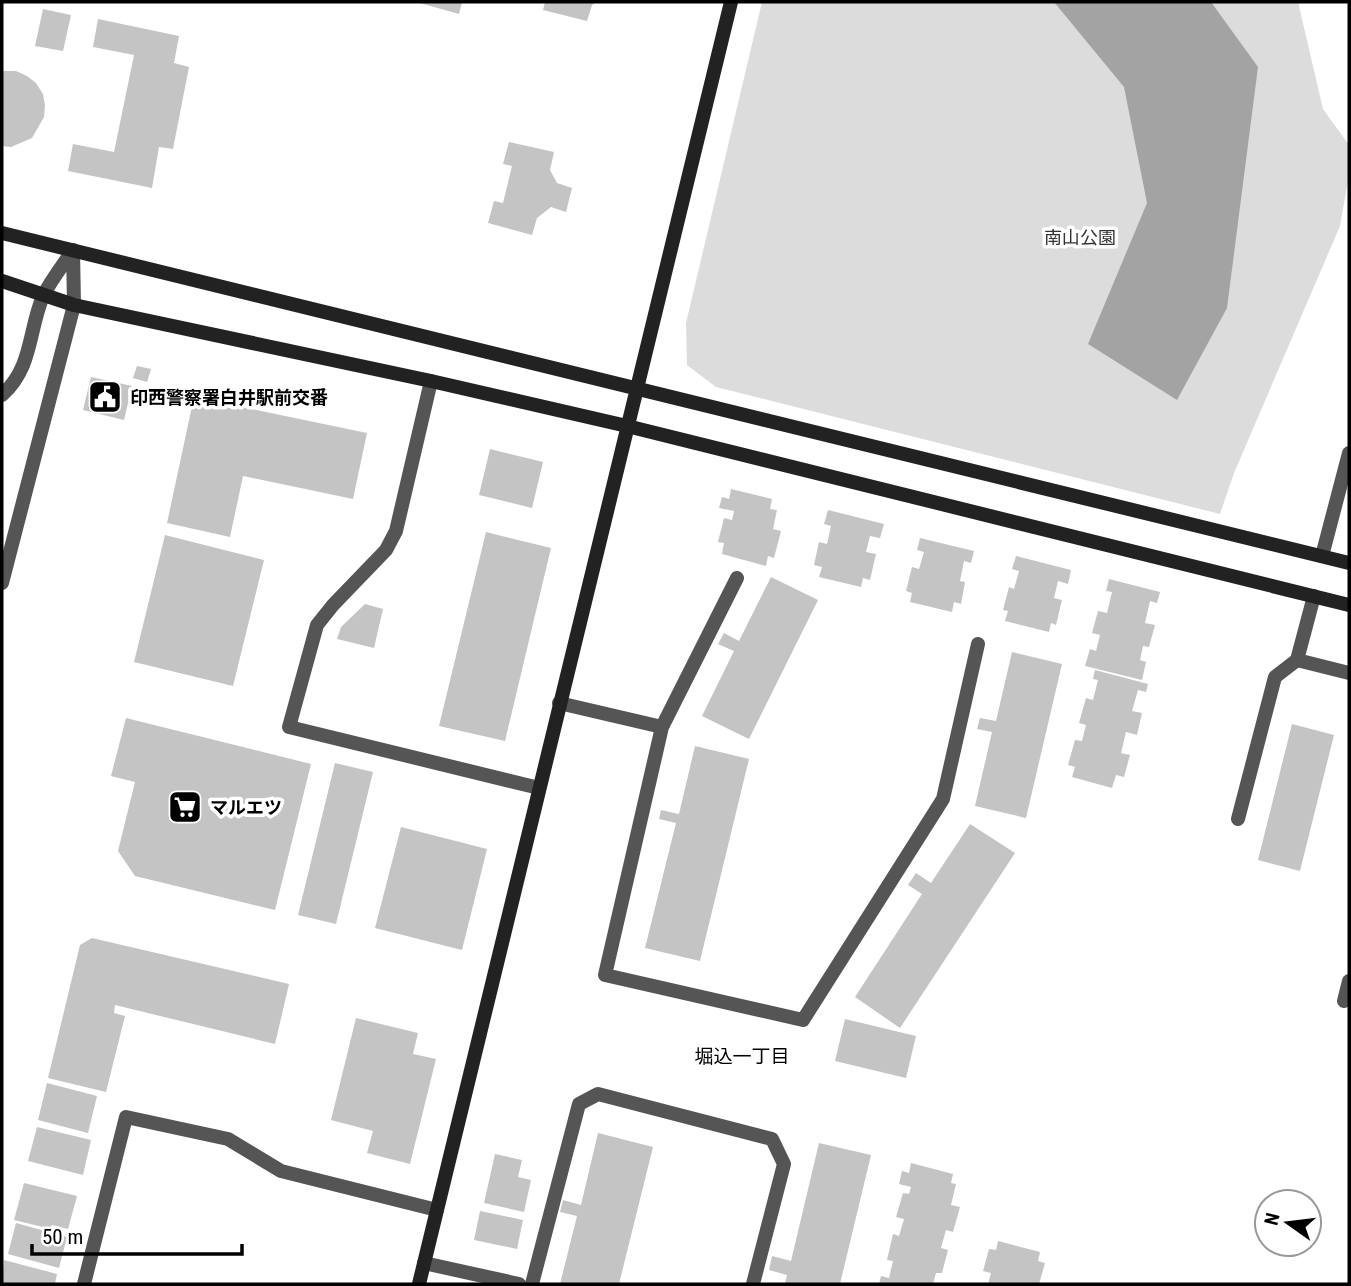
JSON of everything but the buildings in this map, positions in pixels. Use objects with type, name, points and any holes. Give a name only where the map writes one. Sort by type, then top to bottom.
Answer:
[{"type":"street","points":[[419,1284],[731,2]]},
{"type":"street","points":[[2,233],[1349,563]]},
{"type":"street","points":[[2,395],[16,383],[27,356],[43,296],[73,250]]},
{"type":"street","points":[[2,583],[74,305],[73,250]]},
{"type":"street","points":[[2,281],[74,305],[627,426],[1349,605]]},
{"type":"street","points":[[431,381],[396,531],[386,550],[317,625],[289,727],[539,788]]},
{"type":"street","points":[[1322,556],[1349,453]]},
{"type":"street","points":[[737,578],[662,727],[605,975],[803,1020],[943,799],[978,644]]},
{"type":"street","points":[[1238,820],[1275,677],[1297,660],[1314,596]]},
{"type":"street","points":[[1297,660],[1349,673]]},
{"type":"street","points":[[559,703],[662,727]]},
{"type":"street","points":[[1344,1001],[1349,981]]},
{"type":"street","points":[[531,1284],[579,1104],[598,1094],[772,1139],[784,1164],[753,1284]]},
{"type":"street","points":[[84,1284],[126,1117],[228,1139],[281,1171],[437,1210]]},
{"type":"street","points":[[424,1263],[519,1284]]},
{"type":"green space","name":"南山公園","points":[[762,2],[1298,2],[1323,109],[1349,145],[1349,175],[1340,226],[1234,473],[1220,514],[716,387],[687,365],[686,323]]},
{"type":"shaded area","points":[[1054,2],[1211,2],[1258,67],[1227,308],[1177,400],[1088,344],[1147,203],[1124,87]]},
{"type":"place","name":"印西警察署白井駅前交番","points":[[105,397]]},
{"type":"place","name":"マルエツ","points":[[185,807]]},
{"type":"district","name":"堀込一丁目","points":[[742,1056]]}]
